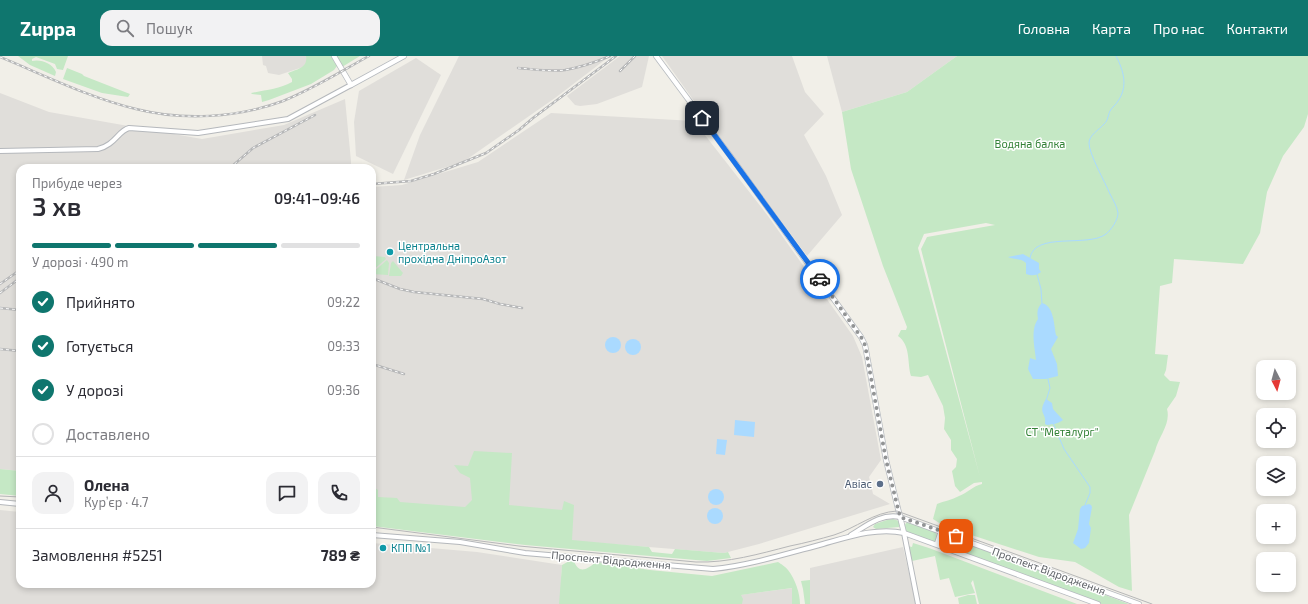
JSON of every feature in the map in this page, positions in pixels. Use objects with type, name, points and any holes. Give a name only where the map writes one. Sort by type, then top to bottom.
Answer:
[{"type":"main road","points":[[334,56],[351,85],[404,56]]},
{"type":"main road","points":[[656,56],[734,160],[861,337],[865,345],[886,460],[904,533]]},
{"type":"main road","name":"Проспект Відродження","points":[[900,517],[1139,604]]},
{"type":"main road","points":[[937,544],[941,531]]},
{"type":"main road","name":"Проспект Відродження","points":[[904,533],[1098,604]]},
{"type":"street","points":[[0,151],[98,149],[111,144],[126,129],[136,127],[198,133],[288,119],[351,85]]},
{"type":"street","points":[[0,502],[16,504]]},
{"type":"street","name":"Проспект Відродження","points":[[848,537],[879,518],[888,516],[900,517]]},
{"type":"street","name":"Проспект Відродження","points":[[376,535],[460,542],[525,553],[713,569],[757,560],[848,537],[875,532],[904,533]]},
{"type":"street","points":[[904,533],[918,604]]},
{"type":"shaded area","points":[[262,56],[306,56],[309,65],[279,75],[268,73],[266,66],[263,65]]},
{"type":"shaded area","points":[[459,56],[610,56],[555,98],[463,162],[404,180],[420,135]]},
{"type":"shaded area","points":[[620,56],[649,56],[642,87],[597,104],[580,106],[575,105],[567,96]]},
{"type":"shaded area","points":[[662,56],[792,56],[805,92],[824,114],[804,135],[826,176],[842,215],[807,256],[746,174]]},
{"type":"shaded area","points":[[827,56],[957,56],[907,92],[842,112]]},
{"type":"shaded area","points":[[416,58],[441,75],[393,174],[376,166],[376,164],[372,164],[356,156],[354,122],[359,91]]},
{"type":"shaded area","points":[[0,93],[49,112],[202,139],[284,125],[345,99],[351,164],[16,164],[16,471],[0,469]]},
{"type":"shaded area","points":[[551,113],[694,121],[768,216],[853,336],[862,357],[881,460],[869,477],[873,494],[890,504],[759,544],[724,553],[573,541],[376,504],[376,187],[402,185],[478,162]]},
{"type":"shaded area","points":[[0,510],[16,512],[16,588],[376,588],[376,543],[477,552],[562,565],[561,579],[740,595],[793,588],[792,604],[0,604]]},
{"type":"shaded area","points":[[903,547],[916,604],[810,604],[810,568]]},
{"type":"green space","points":[[18,56],[68,56],[63,70],[57,69],[55,64],[36,57],[32,59],[32,61],[42,61],[52,66],[56,72],[55,76],[30,65]]},
{"type":"green space","points":[[306,56],[331,56],[337,66],[334,70],[311,84],[269,100],[262,102],[261,95],[251,93],[277,88],[292,82],[292,79],[288,73],[304,66]]},
{"type":"green space","points":[[336,56],[360,56],[342,67]]},
{"type":"green space","points":[[957,56],[1308,56],[1308,114],[1304,127],[1283,156],[1267,192],[1260,233],[1243,264],[1174,259],[1172,283],[1160,286],[1155,354],[1168,355],[1164,375],[1170,381],[1180,382],[1176,396],[1167,409],[1168,414],[1166,425],[1129,515],[1132,591],[1119,587],[1075,562],[1039,557],[944,526],[933,519],[937,504],[954,499],[982,484],[982,482],[974,483],[960,492],[955,486],[952,471],[956,467],[957,459],[951,450],[951,440],[944,429],[945,418],[943,406],[928,375],[921,377],[911,376],[907,349],[905,344],[898,336],[901,330],[906,330],[907,327],[883,266],[851,169],[842,112],[907,92]],"holes":[[[986,223],[995,225],[927,237],[921,249],[980,477],[918,248],[924,234]]]},
{"type":"green space","points":[[67,68],[130,94],[128,97],[102,93],[63,79]]},
{"type":"green space","points":[[376,256],[385,257],[386,259],[376,268]]},
{"type":"green space","points":[[387,260],[389,263],[388,275],[376,274],[376,270]]},
{"type":"green space","points":[[393,261],[403,273],[401,276],[389,276],[391,263]]},
{"type":"green space","points":[[474,451],[512,453],[509,505],[562,510],[564,501],[574,505],[572,540],[649,547],[652,552],[672,554],[675,549],[724,553],[728,552],[731,558],[707,561],[525,545],[376,526],[376,489],[378,490],[378,497],[397,498],[400,502],[465,507],[472,500],[470,478],[460,473],[454,465],[468,466]]},
{"type":"green space","points":[[0,469],[16,471],[16,496],[0,494]]},
{"type":"green space","points":[[893,519],[899,521],[899,527],[876,529],[873,527],[875,524]]},
{"type":"green space","points":[[907,522],[935,532],[937,535],[936,541],[933,542],[906,532],[904,526]]},
{"type":"green space","points":[[943,536],[948,536],[1129,604],[1101,604],[942,545],[941,541]]},
{"type":"green space","points":[[913,543],[1077,604],[979,604],[973,580],[971,583],[975,593],[955,597],[949,578],[940,580],[935,556],[912,561],[908,552],[908,546],[912,547]]},
{"type":"green space","points":[[573,559],[575,564],[583,570],[596,562],[650,570],[712,576],[778,562],[787,569],[793,578],[798,591],[800,604],[792,604],[792,588],[741,595],[743,599],[742,604],[559,604],[562,565]]},
{"type":"green space","points":[[810,580],[810,604],[805,604],[801,581]]},
{"type":"green space","points":[[968,595],[975,595],[977,604],[959,604],[958,598]]},
{"type":"water","points":[[1023,254],[1039,263],[1039,269],[1041,272],[1034,275],[1026,274],[1026,263],[1022,260],[1008,257]]},
{"type":"water","points":[[1042,303],[1049,308],[1051,312],[1056,335],[1058,337],[1051,349],[1057,364],[1058,376],[1046,379],[1033,379],[1028,369],[1030,358],[1036,360],[1034,328],[1038,319],[1038,310]]},
{"type":"water","points":[[610,337],[616,337],[621,342],[619,351],[616,353],[610,353],[605,348],[605,342]]},
{"type":"water","points":[[630,339],[636,339],[641,344],[639,353],[636,355],[630,355],[625,350],[625,344]]},
{"type":"water","points":[[1046,399],[1052,403],[1053,409],[1063,420],[1055,424],[1045,424],[1045,417],[1042,408]]},
{"type":"water","points":[[735,420],[755,422],[754,437],[734,435]]},
{"type":"water","points":[[717,439],[727,440],[725,455],[716,454]]},
{"type":"water","points":[[716,489],[722,491],[724,497],[722,503],[716,505],[710,503],[708,497],[710,491]]},
{"type":"water","points":[[1089,504],[1092,507],[1089,524],[1091,528],[1089,543],[1085,548],[1081,549],[1073,543],[1078,529],[1080,509],[1082,506]]},
{"type":"water","points":[[715,508],[721,510],[723,516],[721,522],[715,524],[709,522],[707,516],[709,510]]},
{"type":"waterway","points":[[1030,258],[1034,250],[1041,245],[1051,242],[1098,238],[1106,234],[1117,219],[1117,208],[1094,161],[1089,143],[1092,135],[1106,121],[1110,111],[1121,96],[1123,90],[1123,73],[1116,56]]},
{"type":"waterway","points":[[1037,274],[1041,289],[1042,304]]},
{"type":"waterway","points":[[1046,401],[1050,388],[1048,379]]},
{"type":"waterway","points":[[1053,423],[1064,449],[1090,487],[1090,493],[1085,505]]},
{"type":"tram line","points":[[0,496],[16,497]]},
{"type":"tram line","points":[[376,528],[519,546],[708,562],[743,557],[823,538],[842,532],[881,514],[897,511],[1152,604]]},
{"type":"railway","points":[[0,57],[67,86],[102,99],[136,109],[172,115],[210,116],[247,111],[283,101],[316,86],[369,56]]},
{"type":"railway","points":[[518,68],[559,71],[588,64],[610,56]]},
{"type":"railway","points":[[376,184],[411,181],[434,174],[486,153],[519,130],[616,56]]},
{"type":"railway","points":[[620,71],[635,56]]},
{"type":"railway","points":[[235,164],[253,148],[315,115]]},
{"type":"railway","points":[[0,284],[16,273]]},
{"type":"railway","points":[[376,280],[400,289],[414,292],[483,299],[522,308]]},
{"type":"railway","points":[[0,293],[16,281]]},
{"type":"railway","points":[[0,308],[16,310]]},
{"type":"railway","points":[[0,349],[16,351]]},
{"type":"railway","points":[[376,365],[404,374]]},
{"type":"way so far","points":[[820,279],[861,337],[865,345],[886,460],[897,510],[900,517],[956,536]]},
{"type":"place","name":"Центральна прохідна ДніпроАзот","points":[[390,252]]},
{"type":"place","name":"Авіас","points":[[880,484]]},
{"type":"place","name":"КПП №1","points":[[383,548]]},
{"type":"route","points":[[702,118],[820,279]]},
{"type":"park label","name":"Водяна балка","points":[[1030,144]]},
{"type":"park label","name":"СТ \"Металург\"","points":[[1062,432]]}]
